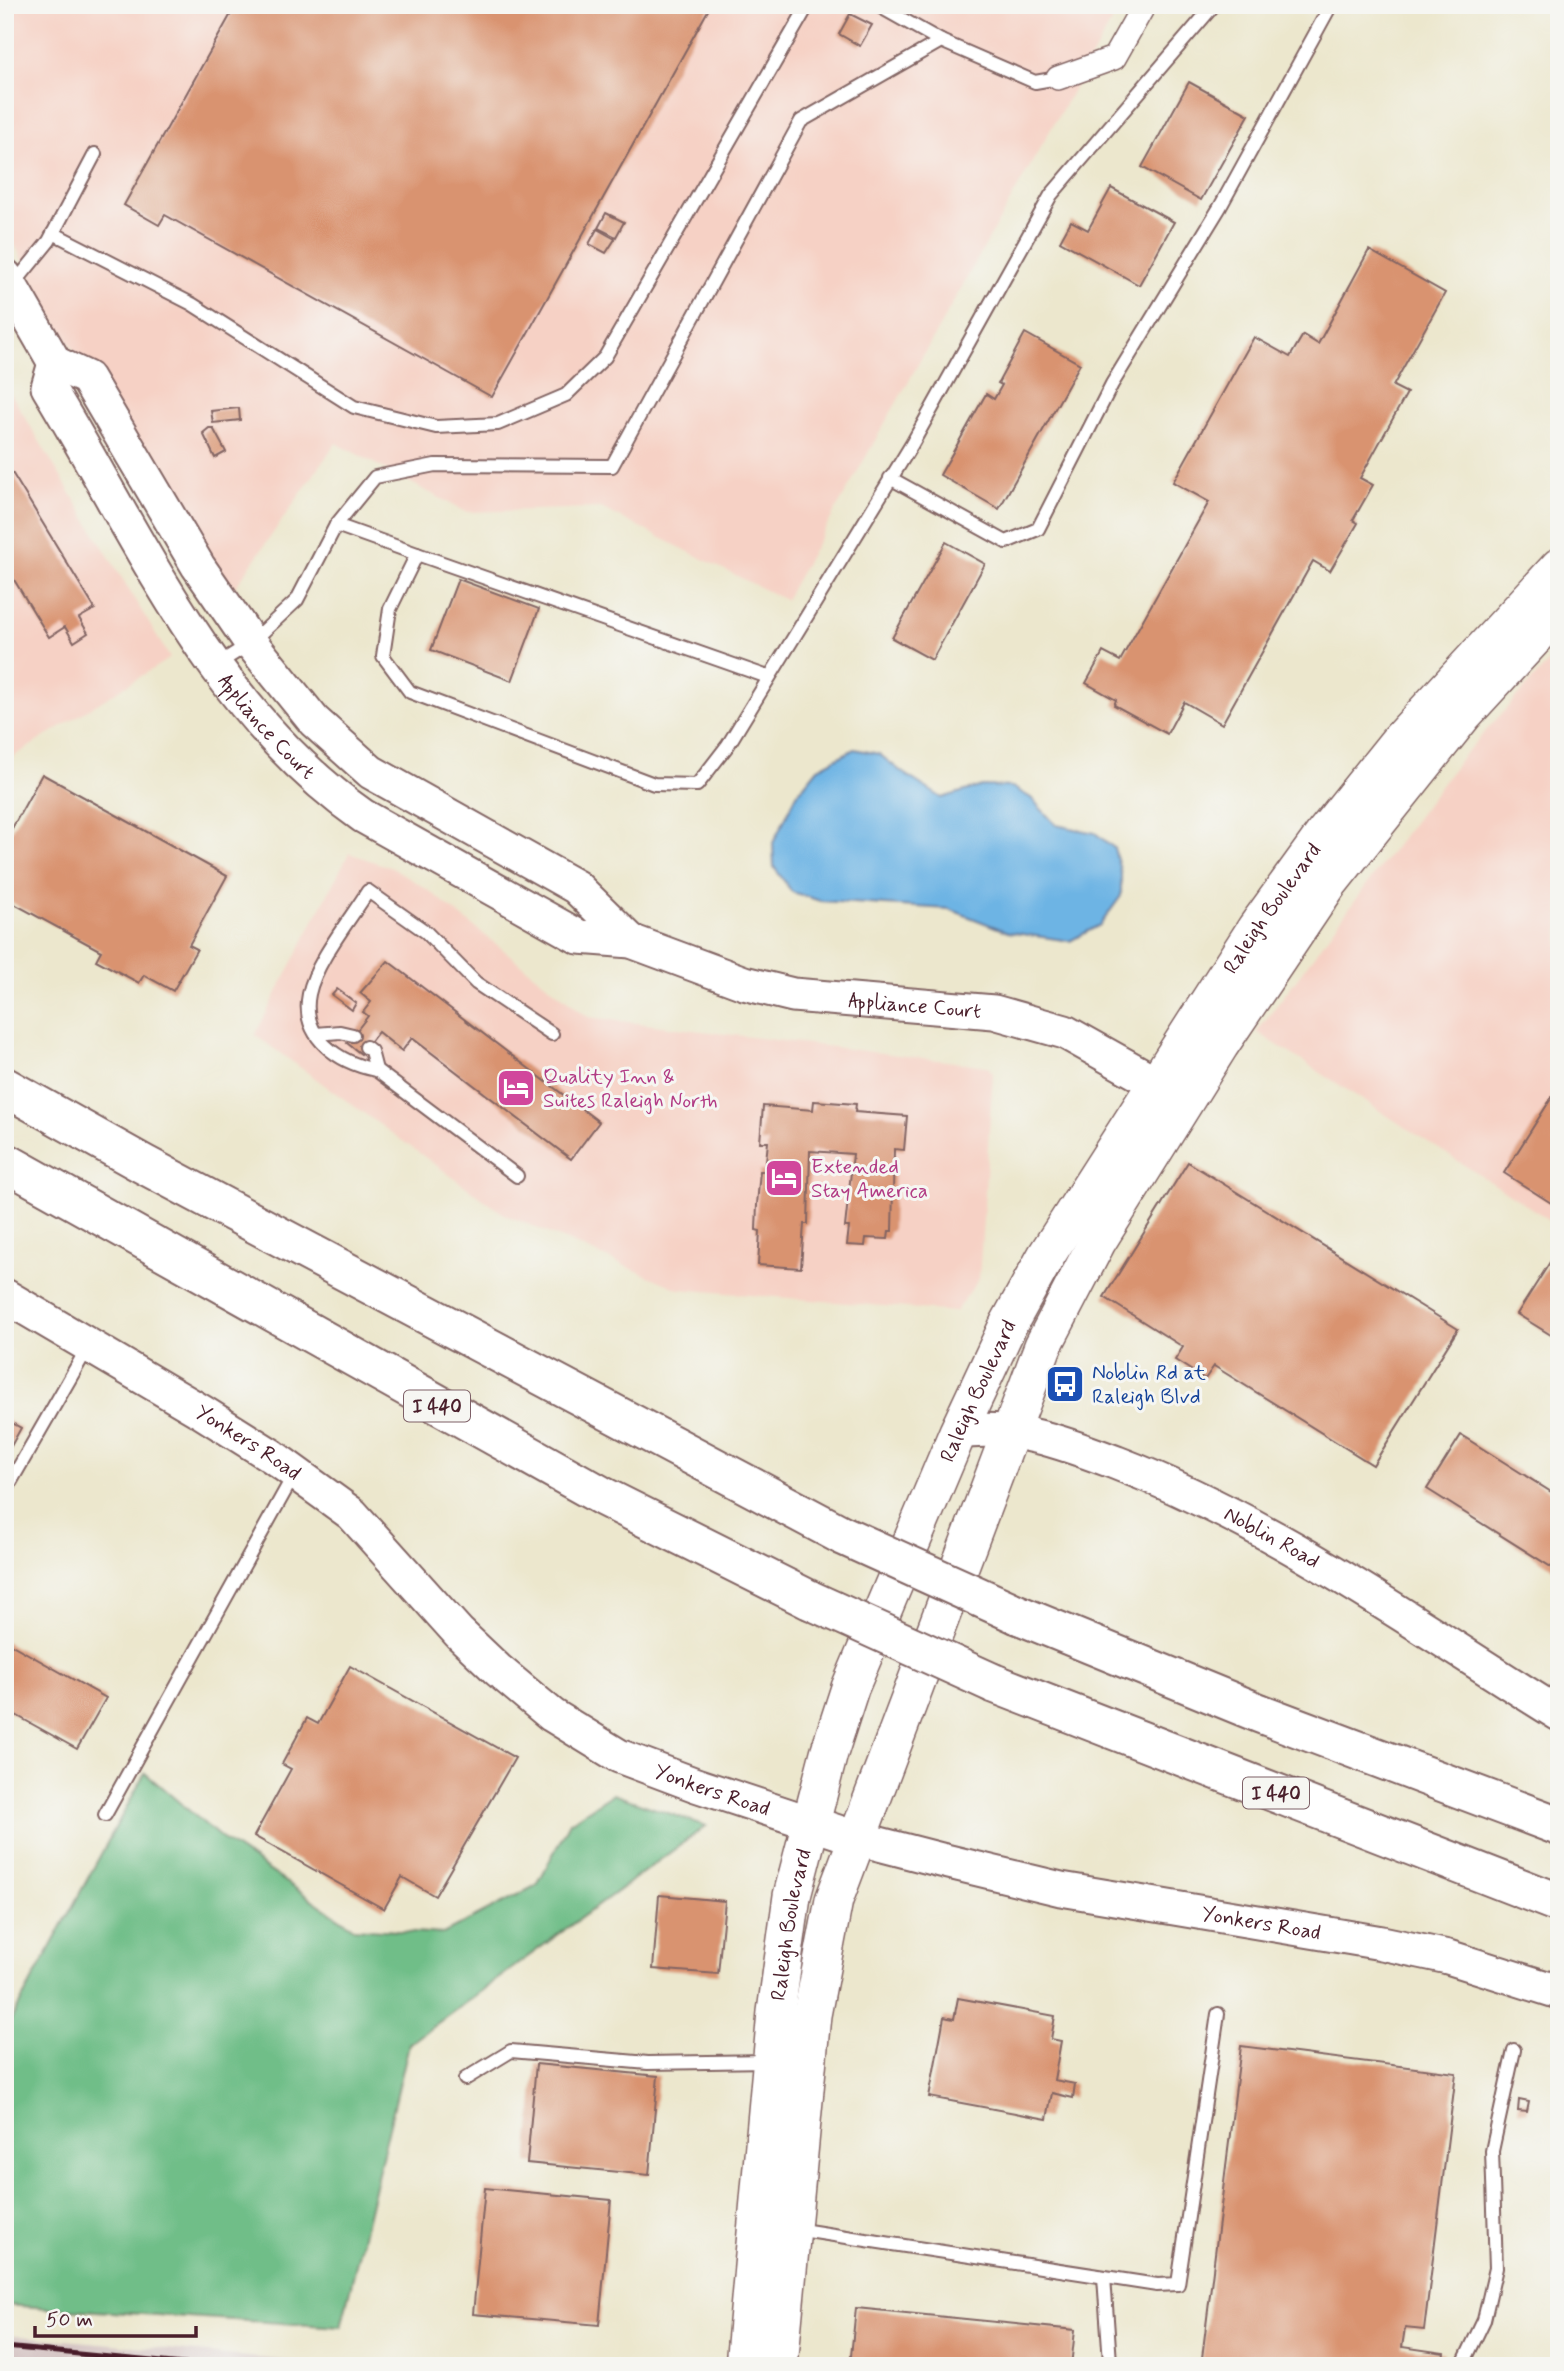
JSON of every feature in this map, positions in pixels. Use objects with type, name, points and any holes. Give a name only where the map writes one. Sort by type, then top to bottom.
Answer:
[{"type":"highway","points":[[5,1060],[143,1164]]},
{"type":"highway","points":[[5,1087],[143,1164],[842,1535],[1019,1615],[1259,1713],[1559,1826]]},
{"type":"highway","name":"I 440","points":[[5,1162],[604,1497],[810,1600],[993,1683],[1559,1903]]},
{"type":"highway","points":[[5,1192],[71,1200]]},
{"type":"main road","name":"Raleigh Boulevard","points":[[779,2366],[817,1976],[834,1900],[1043,1346],[1256,928],[1324,834],[1439,695],[1559,567]]},
{"type":"main road","name":"Raleigh Boulevard","points":[[744,2366],[785,1937],[811,1822],[828,1753],[850,1688],[958,1432],[1032,1281],[1171,1091],[1329,883],[1463,715],[1559,611]]},
{"type":"street","points":[[1058,79],[1114,58],[1144,5]]},
{"type":"street","points":[[8,282],[55,363]]},
{"type":"street","name":"Appliance Court","points":[[631,941],[576,887],[371,772],[314,721],[251,643],[177,533],[87,378],[55,363],[48,387],[136,544],[216,666],[272,738],[330,793],[363,816],[579,937],[631,941],[744,983],[793,995],[994,1012],[1065,1032],[1171,1091]]},
{"type":"street","name":"Yonkers Road","points":[[5,1296],[90,1344],[295,1472],[352,1514],[459,1633],[552,1715],[619,1756],[696,1785],[856,1838],[1060,1889],[1382,1943],[1448,1957],[1559,1992]]},
{"type":"street","name":"Noblin Road","points":[[958,1432],[1011,1429],[1049,1438],[1167,1482],[1257,1526],[1559,1714]]},
{"type":"lane","points":[[53,233],[192,304],[354,407],[436,427],[499,424],[566,395],[606,357],[808,5]]},
{"type":"lane","points":[[877,5],[941,41],[1035,82],[1058,79]]},
{"type":"lane","points":[[417,554],[390,608],[383,656],[410,692],[654,784],[697,785],[728,746],[890,478],[1051,195],[1214,5]]},
{"type":"lane","points":[[890,478],[1006,542],[1038,529],[1112,384],[1220,207],[1331,5]]},
{"type":"lane","points":[[216,666],[251,643],[297,600],[336,525],[375,477],[435,465],[612,466],[801,121],[941,41]]},
{"type":"lane","points":[[8,282],[53,233],[94,154]]},
{"type":"lane","points":[[336,525],[768,677]]},
{"type":"lane","points":[[517,1176],[376,1070],[339,1059],[326,1050],[316,1034],[309,1011],[308,996],[317,973],[368,891],[426,932],[476,983],[552,1034]]},
{"type":"lane","points":[[316,1034],[340,1032],[353,1035]]},
{"type":"lane","points":[[366,1047],[371,1051],[376,1070]]},
{"type":"lane","points":[[7,1488],[90,1344]]},
{"type":"lane","points":[[105,1815],[295,1472]]},
{"type":"lane","points":[[792,2229],[1157,2285],[1178,2284],[1218,2014]]},
{"type":"lane","points":[[1462,2366],[1484,2319],[1496,2268],[1492,2151],[1514,2050]]},
{"type":"lane","points":[[465,2079],[511,2051],[649,2063],[772,2061]]},
{"type":"lane","points":[[1104,2277],[1112,2366]]},
{"type":"shaded area","points":[[5,5],[1121,5],[785,600],[601,508],[466,512],[336,443],[227,599],[47,307],[5,226]]},
{"type":"shaded area","points":[[5,384],[170,658],[5,762]]},
{"type":"shaded area","points":[[1559,651],[1559,1226],[1257,1032],[1462,757]]},
{"type":"shaded area","points":[[349,853],[395,869],[428,890],[588,1017],[987,1066],[993,1073],[979,1279],[955,1312],[679,1289],[504,1214],[255,1035]]},
{"type":"shaded area","points":[[5,2335],[340,2366],[133,2366],[10,2355],[5,2354]]},
{"type":"green space","points":[[145,1773],[221,1838],[354,1928],[443,1934],[537,1885],[570,1822],[613,1794],[706,1826],[409,2044],[341,2327],[5,2305],[5,2031]]},
{"type":"water","points":[[854,749],[879,754],[942,798],[982,786],[1012,787],[1031,798],[1056,825],[1095,833],[1114,848],[1121,874],[1121,896],[1100,925],[1070,941],[1008,932],[949,909],[820,901],[792,892],[774,867],[773,843],[797,794],[818,768]]},
{"type":"building","points":[[236,5],[711,5],[492,397],[165,215],[159,225],[124,205]]},
{"type":"building","points":[[850,14],[872,25],[860,46],[839,34]]},
{"type":"building","points":[[1189,82],[1249,115],[1201,200],[1142,167]]},
{"type":"building","points":[[1111,188],[1174,222],[1139,285],[1060,241],[1071,221],[1088,230]]},
{"type":"building","points":[[606,213],[624,222],[616,237],[598,228]]},
{"type":"building","points":[[597,229],[615,239],[606,253],[589,244]]},
{"type":"building","points":[[1369,250],[1445,293],[1393,386],[1407,393],[1360,478],[1373,485],[1353,520],[1358,523],[1330,571],[1313,561],[1222,724],[1184,702],[1167,734],[1114,705],[1116,700],[1086,683],[1103,652],[1120,661],[1209,502],[1173,482],[1254,337],[1290,357],[1303,335],[1318,344]]},
{"type":"building","points":[[1025,333],[1080,364],[999,509],[940,475],[986,394],[994,399],[1002,385],[998,383]]},
{"type":"building","points":[[239,408],[240,420],[213,423],[211,411]]},
{"type":"building","points":[[213,428],[226,452],[215,458],[203,433]]},
{"type":"building","points":[[8,466],[95,609],[79,618],[88,633],[74,642],[65,627],[49,637],[5,565],[5,468]]},
{"type":"building","points":[[946,542],[985,564],[932,660],[892,638]]},
{"type":"building","points":[[458,579],[539,609],[512,681],[431,650]]},
{"type":"building","points":[[42,774],[227,876],[189,945],[197,949],[173,991],[144,975],[139,983],[96,960],[101,951],[5,899],[5,841]]},
{"type":"building","name":"Quality Inn & Suites Raleigh North","points":[[388,961],[599,1122],[571,1159],[412,1038],[402,1051],[378,1032],[361,1054],[347,1043],[368,1016],[363,1012],[371,1002],[360,993]]},
{"type":"building","points":[[337,989],[356,1003],[352,1010],[332,995]]},
{"type":"building","points":[[1559,1086],[1559,1208],[1504,1173]]},
{"type":"building","name":"Extended Stay America","points":[[814,1101],[856,1104],[855,1112],[907,1116],[904,1150],[894,1149],[892,1231],[889,1231],[888,1239],[866,1238],[865,1246],[847,1245],[849,1227],[845,1227],[853,1154],[810,1151],[808,1224],[804,1224],[801,1268],[758,1265],[760,1231],[756,1230],[757,1205],[760,1171],[765,1171],[768,1142],[760,1142],[763,1106],[813,1110]]},
{"type":"building","points":[[1188,1162],[1458,1329],[1373,1465],[1214,1366],[1205,1379],[1175,1360],[1183,1347],[1104,1297]]},
{"type":"building","points":[[1559,1248],[1559,1340],[1517,1314]]},
{"type":"building","points":[[5,1419],[21,1428],[5,1457]]},
{"type":"building","points":[[1461,1435],[1559,1497],[1559,1572],[1427,1489]]},
{"type":"building","points":[[5,1641],[106,1698],[77,1749],[5,1709]]},
{"type":"building","points":[[350,1666],[515,1758],[435,1896],[402,1877],[384,1909],[254,1836],[291,1769],[282,1764],[307,1718],[318,1724]]},
{"type":"building","points":[[659,1895],[725,1901],[718,1974],[653,1969]]},
{"type":"building","points":[[958,1998],[1055,2016],[1051,2039],[1061,2041],[1054,2080],[1075,2084],[1073,2098],[1052,2093],[1047,2119],[929,2097],[944,2017],[954,2019]]},
{"type":"building","points":[[1241,2046],[1456,2073],[1424,2330],[1405,2328],[1402,2347],[1444,2353],[1442,2366],[1201,2366]]},
{"type":"building","points":[[536,2064],[658,2076],[649,2175],[527,2163]]},
{"type":"building","points":[[1519,2100],[1529,2102],[1527,2112],[1518,2111]]},
{"type":"building","points":[[485,2188],[611,2200],[599,2325],[473,2314]]},
{"type":"building","points":[[856,2308],[1075,2330],[1071,2366],[850,2366]]},
{"type":"railway","points":[[5,2347],[205,2366]]},
{"type":"place","name":"Quality Inn & Suites Raleigh North","points":[[516,1088]]},
{"type":"place","name":"Extended Stay America","points":[[784,1178]]},
{"type":"place","name":"Noblin Rd at Raleigh Blvd","points":[[1065,1384]]}]
